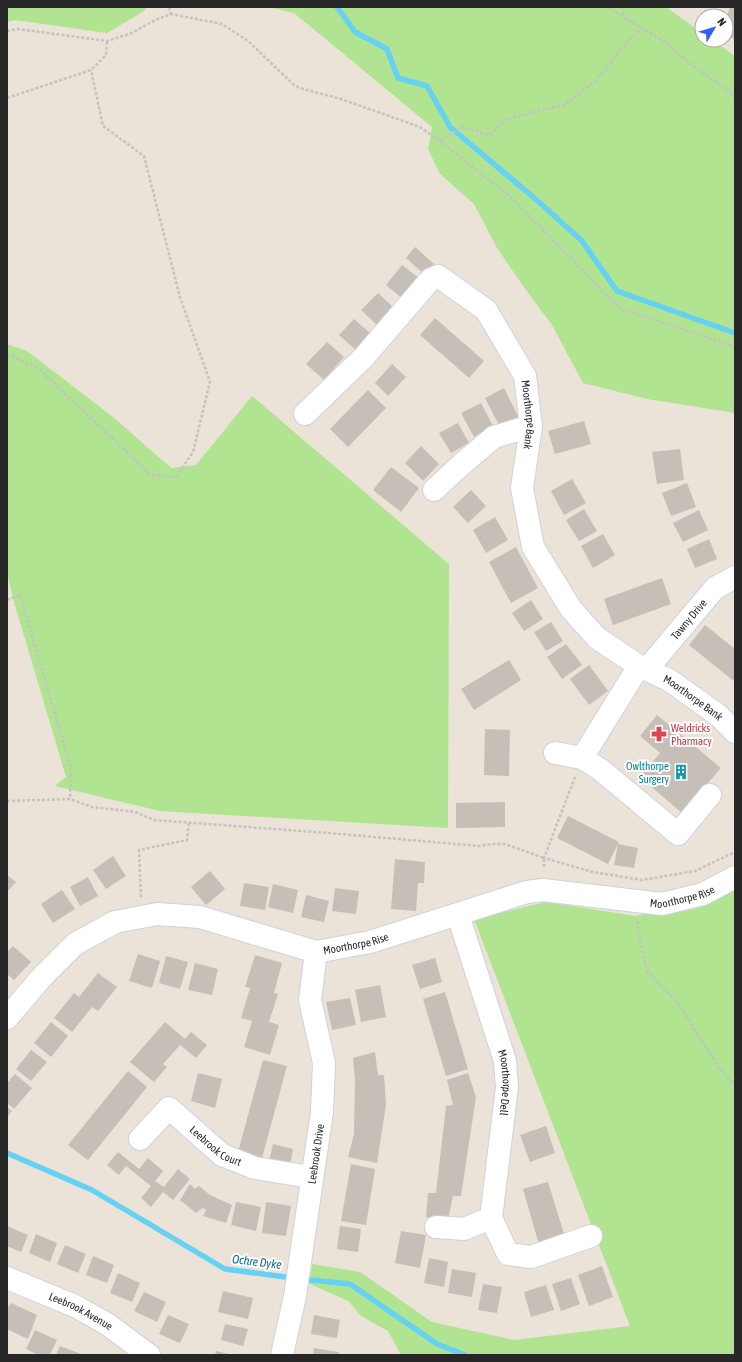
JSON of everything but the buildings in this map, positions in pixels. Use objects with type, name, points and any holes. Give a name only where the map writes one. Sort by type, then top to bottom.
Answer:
[{"type":"street","name":"Moorthorpe Bank","points":[[305,414],[364,357],[431,279],[438,276],[486,310],[525,376],[531,426],[522,488],[533,547],[570,609],[597,638],[643,667],[669,680],[718,715],[735,732]]},
{"type":"street","points":[[434,490],[494,437],[531,426]]},
{"type":"street","name":"Tawny Drive","points":[[582,758],[643,667],[715,588],[735,577]]},
{"type":"street","points":[[555,753],[582,758],[601,770],[678,834],[710,795]]},
{"type":"street","name":"Moorthorpe Rise","points":[[8,1013],[75,944],[115,922],[157,914],[200,917],[316,952],[370,942],[527,892],[543,890],[662,904],[703,894],[735,877]]},
{"type":"street","name":"Moorthorpe Dell","points":[[458,915],[505,1061],[507,1087],[491,1218]]},
{"type":"street","name":"Leebrook Drive","points":[[282,1355],[295,1296],[311,1177],[322,1112],[324,1063],[310,1000],[316,952]]},
{"type":"street","name":"Leebrook Court","points":[[140,1139],[169,1108],[222,1155],[255,1168],[311,1177]]},
{"type":"street","points":[[436,1227],[464,1229],[491,1218],[508,1254],[531,1257],[591,1236]]},
{"type":"street","name":"Leebrook Avenue","points":[[7,1278],[75,1306],[107,1324],[149,1355]]},
{"type":"path","points":[[169,7],[171,15]]},
{"type":"path","points":[[607,7],[663,41],[691,64],[735,96]]},
{"type":"path","points":[[622,7],[625,18]]},
{"type":"path","points":[[7,32],[18,29],[107,41],[132,33],[155,20],[171,15],[222,24],[248,41],[294,85],[303,89],[341,98],[420,127],[440,141],[513,199],[618,308],[735,347]]},
{"type":"path","points":[[440,141],[462,127],[490,135],[505,120],[564,105],[596,80],[618,52],[641,28]]},
{"type":"path","points":[[7,98],[91,70],[106,55],[107,41]]},
{"type":"path","points":[[7,355],[37,367],[151,475],[176,477],[193,452],[210,382],[180,297],[144,156],[103,126],[91,70]]},
{"type":"path","points":[[7,600],[20,595],[71,768],[70,799]]},
{"type":"path","points":[[543,890],[544,858],[582,758]]},
{"type":"path","points":[[7,801],[70,799],[92,807],[135,812],[154,820],[479,846],[506,844],[544,858],[593,872],[642,880],[695,872],[735,852]]},
{"type":"path","points":[[142,917],[139,850],[187,840],[189,823]]},
{"type":"path","points":[[637,902],[638,932],[648,971],[676,1002],[720,1069],[735,1086]]},
{"type":"green space","points":[[7,7],[147,7],[144,11],[107,33],[15,20],[7,22]]},
{"type":"green space","points":[[268,7],[666,7],[694,27],[694,48],[724,48],[735,56],[735,413],[647,399],[583,383],[552,325],[497,248],[474,204],[440,174],[428,149],[432,127],[294,13]]},
{"type":"green space","points":[[7,344],[27,351],[113,417],[171,468],[196,465],[252,396],[449,564],[448,828],[160,811],[55,786],[66,777],[14,602],[7,572]]},
{"type":"green space","points":[[735,889],[735,1355],[401,1355],[388,1331],[361,1316],[348,1301],[310,1284],[312,1264],[360,1272],[432,1322],[514,1340],[630,1326],[474,919],[546,902],[636,916],[713,898]]},
{"type":"waterway","points":[[337,7],[355,32],[387,49],[398,78],[427,86],[450,127],[539,202],[582,241],[617,291],[735,333]]},
{"type":"waterway","name":"Ochre Dyke","points":[[7,1153],[92,1190],[225,1269],[293,1278]]},
{"type":"waterway","name":"Ochre Dyke","points":[[301,1279],[350,1284],[437,1344],[465,1355]]},
{"type":"place","name":"Weldricks Pharmacy","points":[[659,734]]},
{"type":"place","name":"Owlthorpe Surgery","points":[[681,772]]}]
